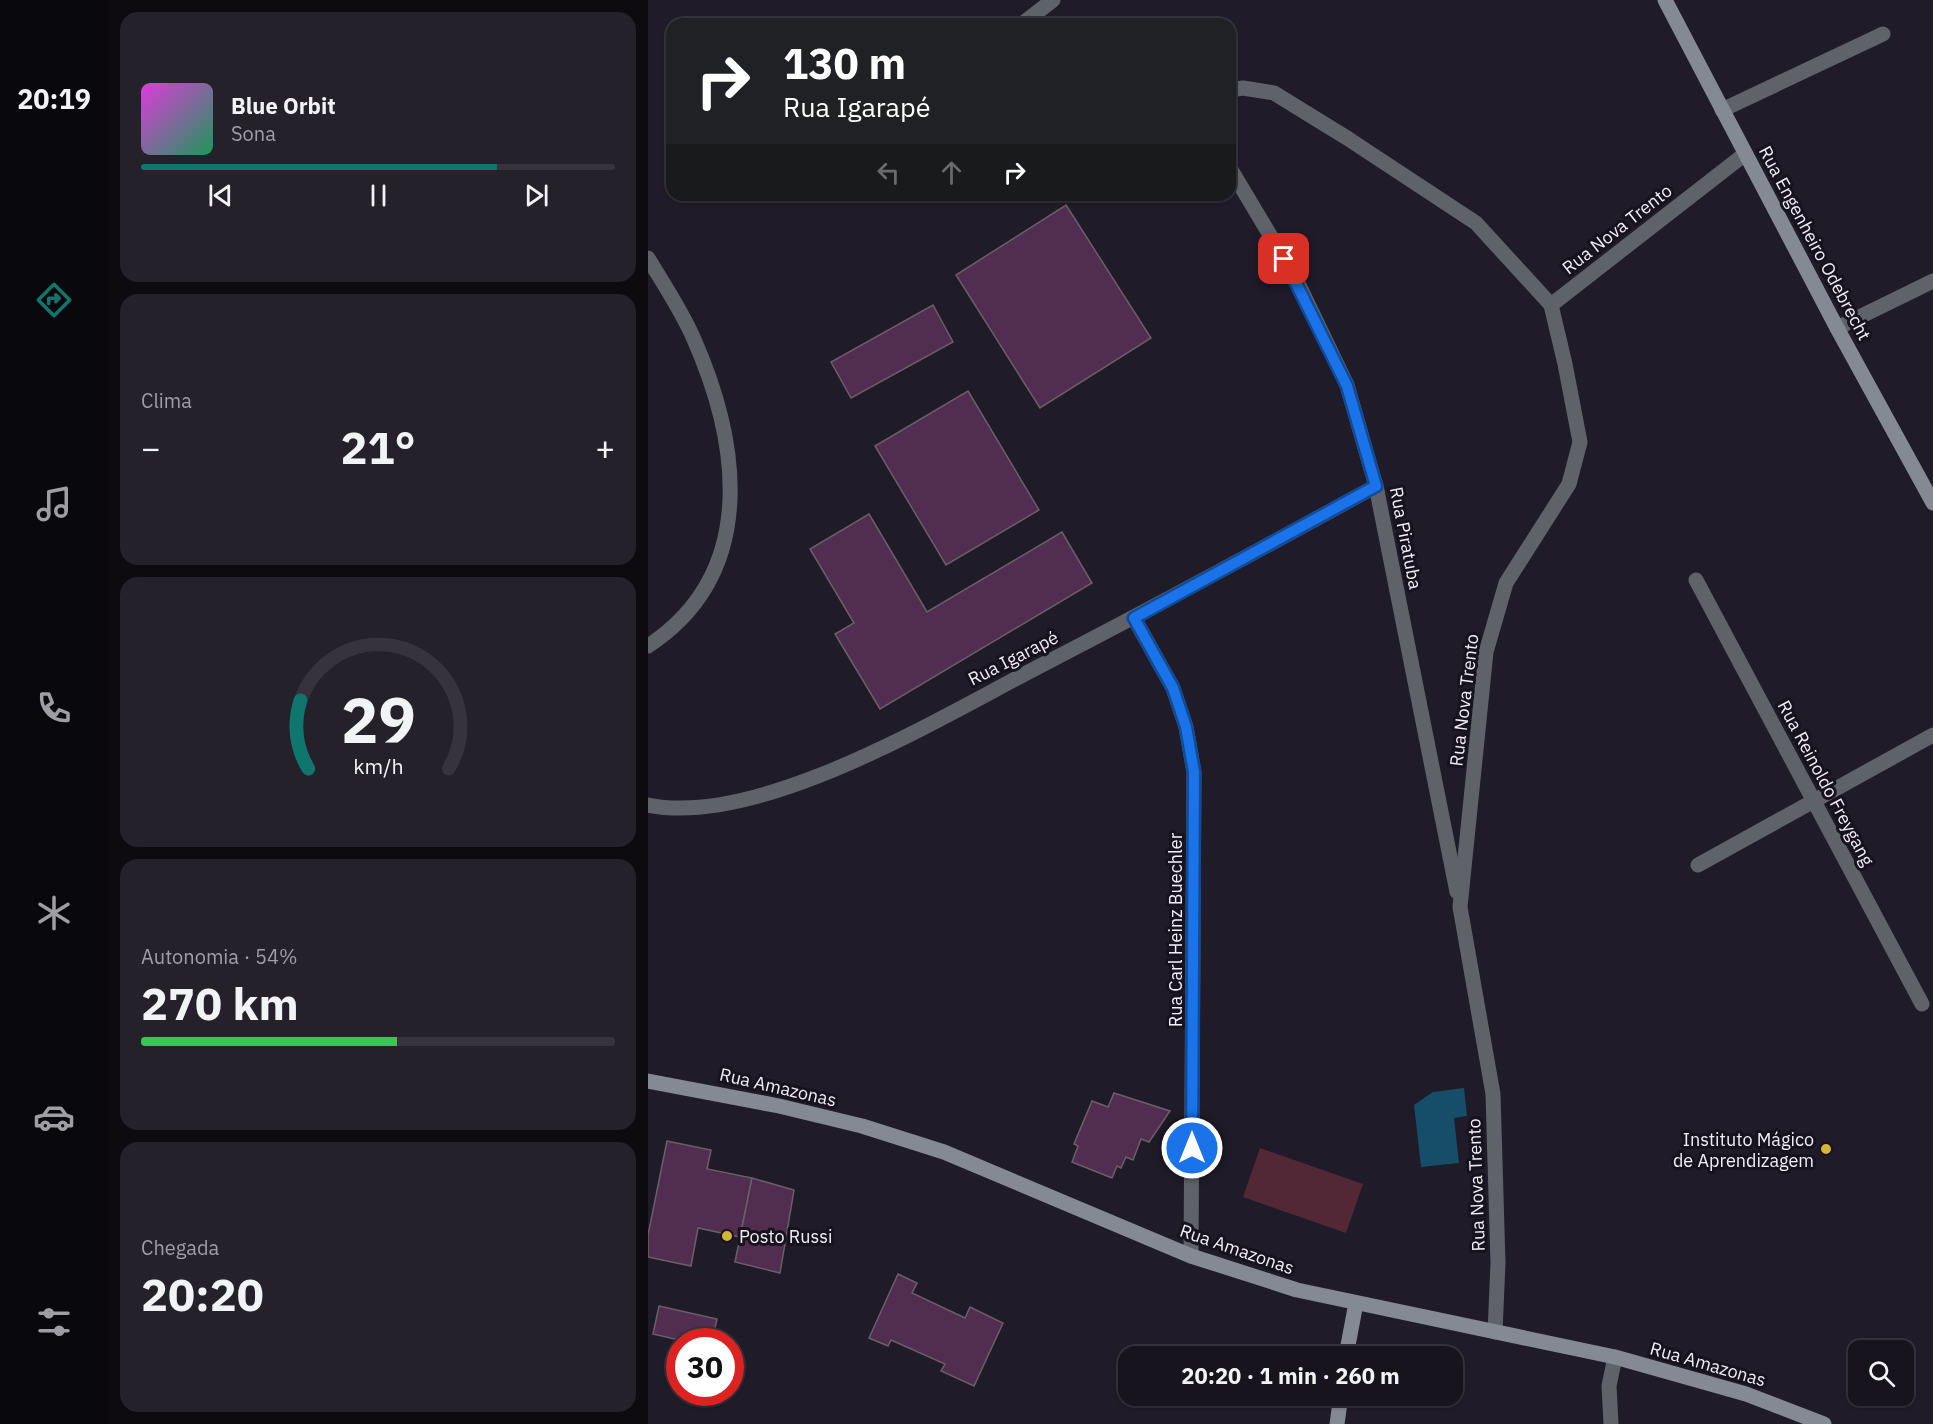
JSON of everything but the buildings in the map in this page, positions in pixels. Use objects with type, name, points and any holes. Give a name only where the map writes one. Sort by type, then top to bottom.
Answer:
[{"type":"main road","name":"Rua Engenheiro Odebrecht","points":[[1665,0],[1837,328],[1933,503]]},
{"type":"main road","name":"Rua Amazonas","points":[[648,1081],[779,1106],[862,1126],[944,1152],[1191,1256],[1297,1290],[1615,1357],[1746,1394],[1824,1424]]},
{"type":"main road","points":[[1348,1346],[1356,1303]]},
{"type":"main road","points":[[1337,1424],[1339,1406]]},
{"type":"street","points":[[1030,18],[1053,0]]},
{"type":"street","points":[[1722,110],[1883,34]]},
{"type":"street","points":[[1236,89],[1274,93],[1476,223],[1551,305]]},
{"type":"street","name":"Rua Nova Trento","points":[[1495,1332],[1498,1263],[1493,1094],[1460,907],[1486,652],[1506,583],[1569,484],[1580,442],[1551,305],[1745,154]]},
{"type":"street","name":"Rua Piratuba","points":[[1236,178],[1295,277],[1347,386],[1376,486],[1460,907]]},
{"type":"street","points":[[648,258],[693,336],[709,378],[726,436],[732,496],[728,533],[714,571],[700,596],[695,604],[648,646]]},
{"type":"street","points":[[1837,328],[1933,281]]},
{"type":"street","name":"Rua Igarapé","points":[[648,805],[663,808],[709,807],[828,774],[1134,618],[1376,486]]},
{"type":"street","name":"Rua Reinoldo Freygang","points":[[1696,580],[1922,1004]]},
{"type":"street","name":"Rua Carl Heinz Buechler","points":[[1134,618],[1173,688],[1186,727],[1194,772],[1191,1256]]},
{"type":"street","points":[[1698,865],[1933,735]]},
{"type":"street","points":[[1611,1424],[1609,1386],[1615,1357]]},
{"type":"shaded area","points":[[1260,1148],[1363,1184],[1346,1233],[1243,1197]]},
{"type":"water","points":[[1464,1088],[1467,1116],[1454,1118],[1459,1163],[1421,1167],[1414,1105],[1433,1092]]},
{"type":"place","name":"Instituto Mágico de Aprendizagem","points":[[1826,1149]]},
{"type":"place","name":"Posto Russi","points":[[727,1236]]},
{"type":"route","points":[[1192,1148],[1194,772],[1186,727],[1173,688],[1134,618],[1376,486],[1347,386],[1295,277],[1284,259]]}]
